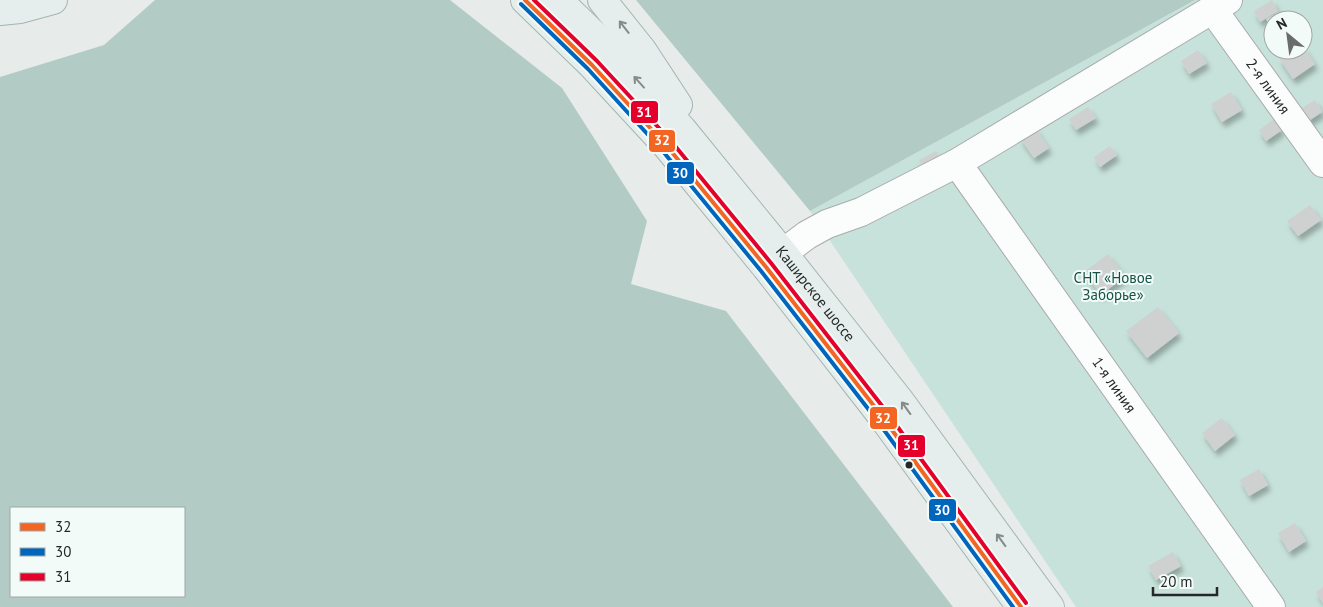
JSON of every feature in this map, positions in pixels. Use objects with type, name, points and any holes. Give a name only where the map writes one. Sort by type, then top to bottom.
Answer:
[{"type":"main road","points":[[0,11],[20,9],[53,0]]},
{"type":"main road","name":"Каширское шоссе","points":[[525,0],[592,65],[666,145],[766,267],[881,415],[1021,607]]},
{"type":"main road","name":"Каширское шоссе","points":[[558,0],[609,49],[682,129],[784,253],[900,401],[1050,607]]},
{"type":"main road","points":[[602,0],[642,50],[678,105],[784,253]]},
{"type":"street","points":[[784,253],[807,235],[827,224],[862,212],[957,163],[1220,5]]},
{"type":"street","name":"2-я линия","points":[[1220,5],[1323,163]]},
{"type":"street","name":"1-я линия","points":[[957,163],[1271,607]]},
{"type":"green space","points":[[155,0],[450,0],[562,88],[647,221],[631,284],[726,311],[953,607],[0,607],[0,77],[104,45]]},
{"type":"green space","points":[[636,0],[1195,0],[810,211]]},
{"type":"green space","name":"СНТ «Новое Заборье»","points":[[1195,0],[1323,0],[1323,607],[1076,607],[810,211]]},
{"type":"building","points":[[1272,0],[1277,10],[1263,10],[1263,20],[1260,22],[1254,11]]},
{"type":"building","points":[[1198,50],[1207,63],[1189,74],[1181,61]]},
{"type":"building","points":[[1280,60],[1312,60],[1315,64],[1293,79]]},
{"type":"building","points":[[1231,92],[1242,110],[1222,122],[1211,104]]},
{"type":"building","points":[[1315,100],[1322,112],[1304,124],[1297,111]]},
{"type":"building","points":[[1088,107],[1096,118],[1076,130],[1069,119]]},
{"type":"building","points":[[1274,119],[1282,130],[1266,141],[1259,130]]},
{"type":"building","points":[[1035,128],[1049,148],[1034,158],[1020,138]]},
{"type":"building","points":[[1110,146],[1117,155],[1100,167],[1094,157]]},
{"type":"building","points":[[936,151],[942,162],[925,171],[919,160]]},
{"type":"building","points":[[1310,205],[1321,220],[1298,236],[1287,221]]},
{"type":"building","points":[[1108,254],[1125,276],[1101,295],[1084,272]]},
{"type":"building","points":[[1158,307],[1179,333],[1147,358],[1126,331]]},
{"type":"building","points":[[1222,418],[1235,435],[1215,451],[1202,433]]},
{"type":"building","points":[[1259,469],[1268,485],[1249,496],[1240,480]]},
{"type":"building","points":[[1295,523],[1306,541],[1289,552],[1278,533]]},
{"type":"building","points":[[1173,552],[1181,566],[1156,580],[1148,566]]},
{"type":"building","points":[[1323,587],[1323,603],[1316,592]]},
{"type":"transit line","name":"32","points":[[525,0],[592,65],[666,145],[766,267],[881,415],[1021,607]]},
{"type":"transit line","name":"31","points":[[534,0],[597,61],[671,141],[771,263],[886,411],[1026,603]]},
{"type":"transit line","name":"30","points":[[521,4],[588,69],[661,149],[761,271],[876,419],[1013,607]]}]
